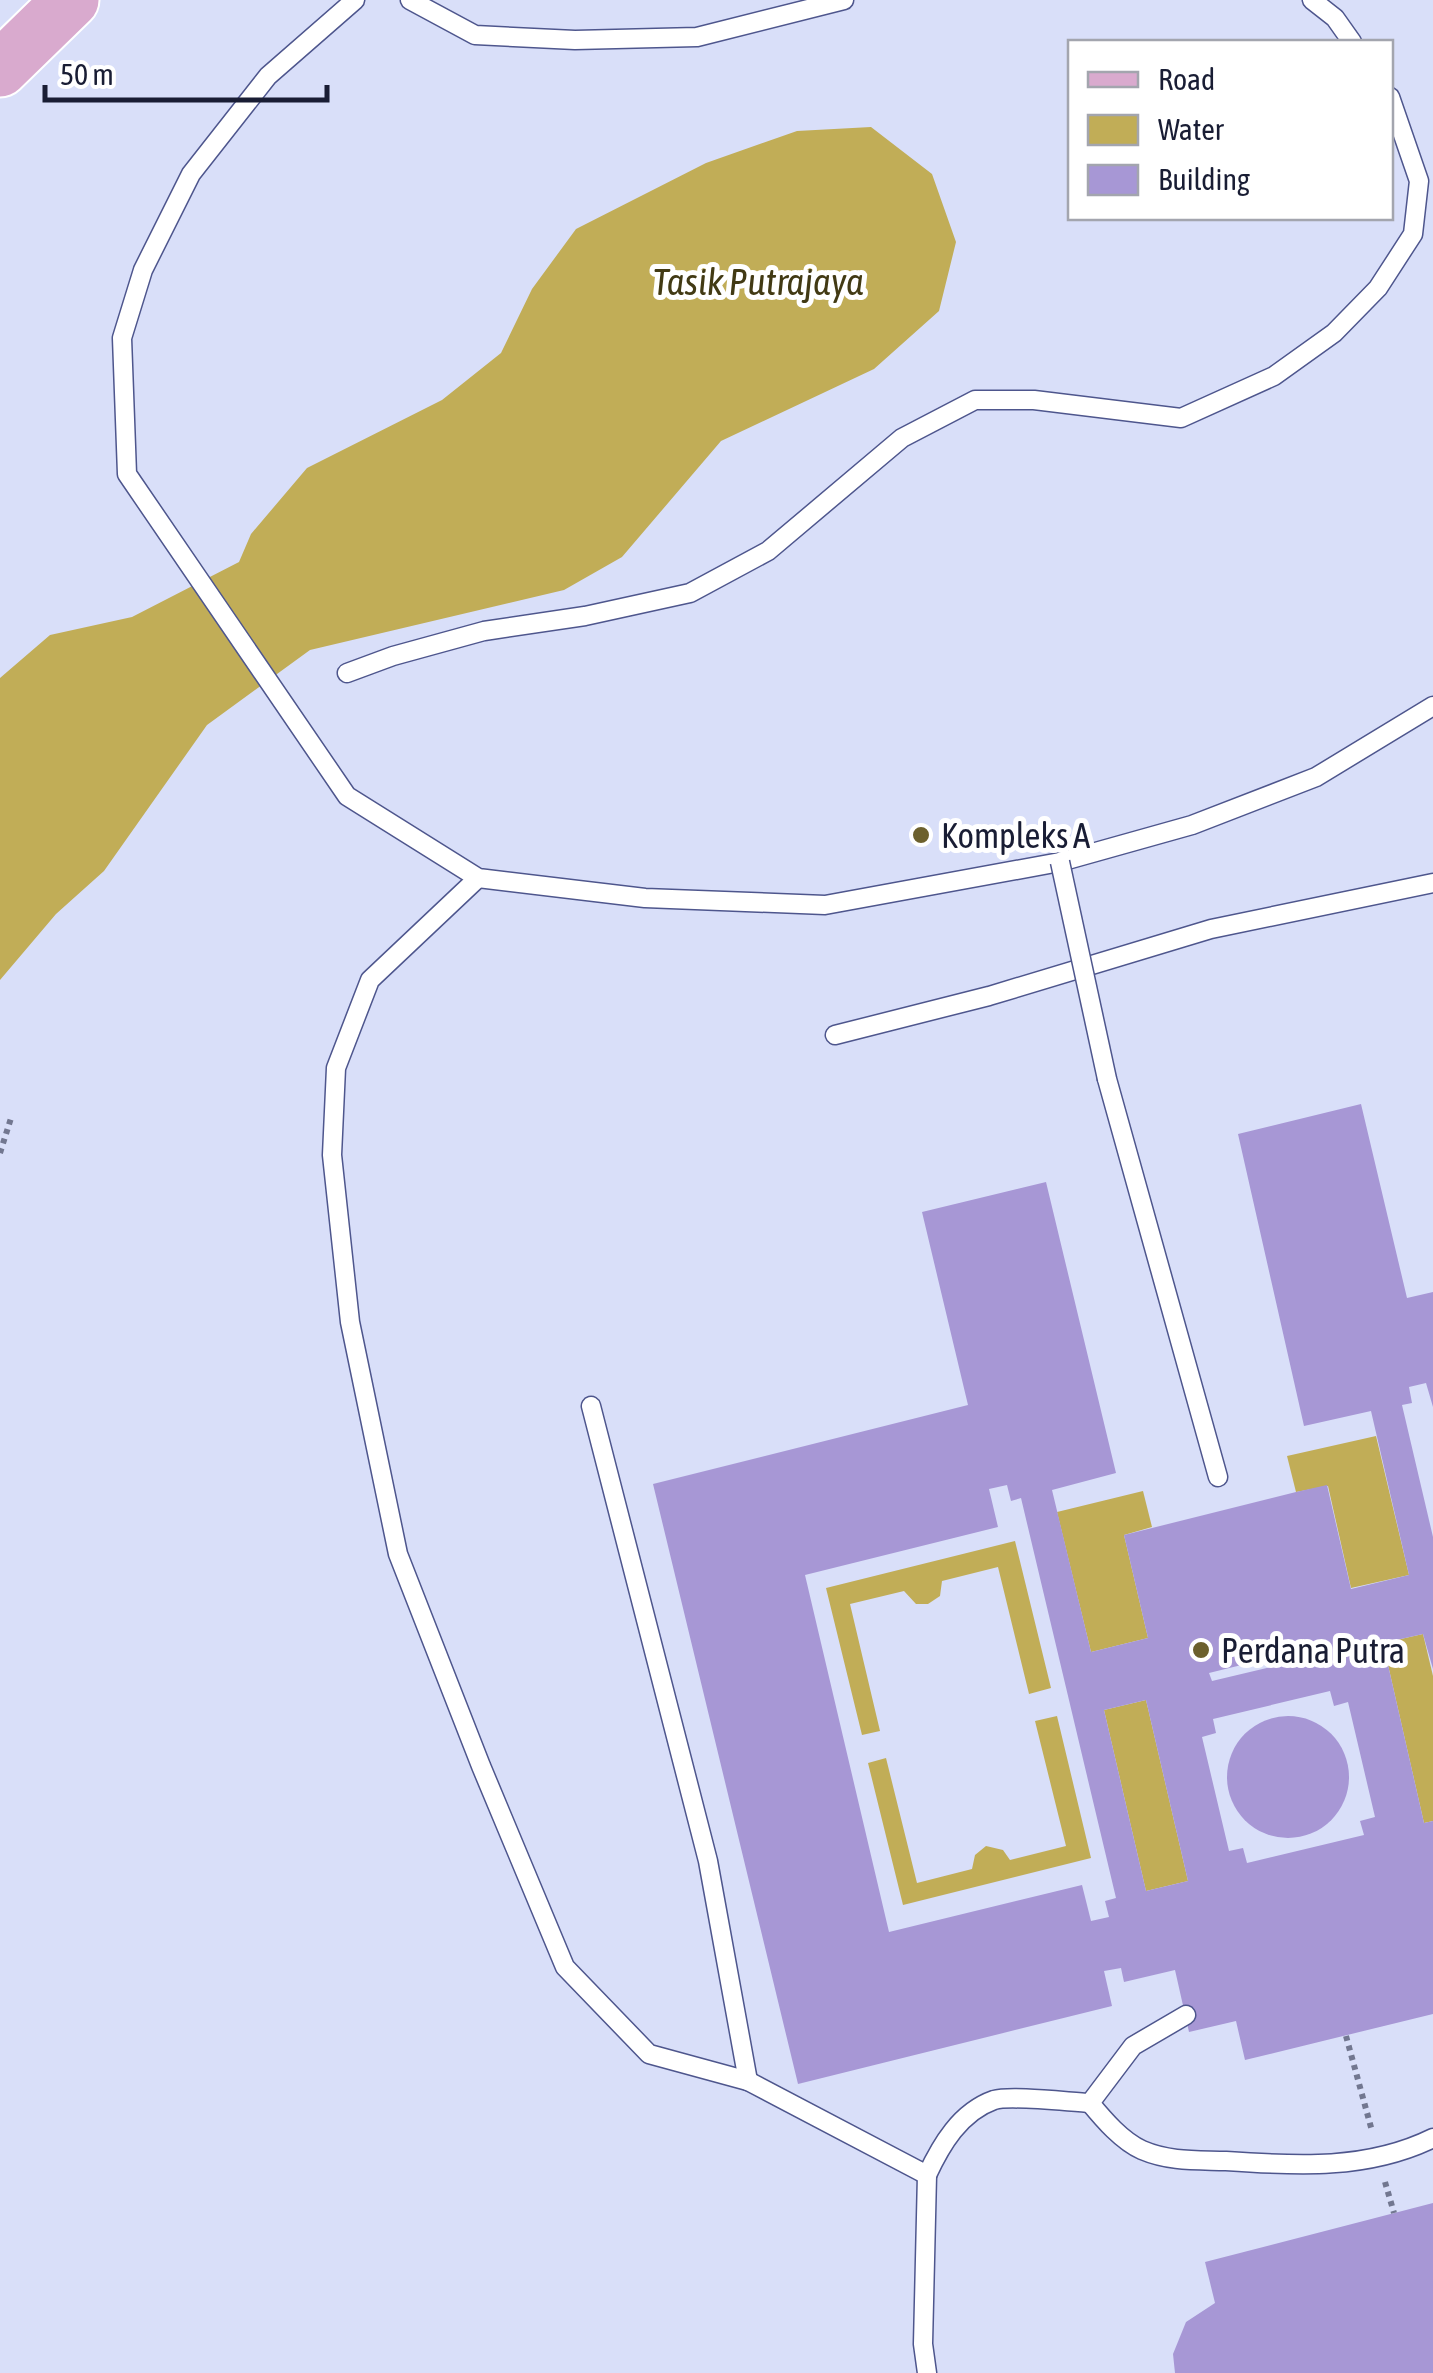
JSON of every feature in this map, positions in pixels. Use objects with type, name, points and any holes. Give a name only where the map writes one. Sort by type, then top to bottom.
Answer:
[{"type":"main road","points":[[0,18],[47,5]]},
{"type":"main road","points":[[0,70],[47,5]]},
{"type":"lane","points":[[355,0],[268,76],[191,174],[143,270],[122,338],[127,474],[347,796],[478,878],[646,898],[825,905],[1060,862],[1192,825],[1316,777],[1433,706]]},
{"type":"lane","points":[[410,0],[475,35],[575,40],[698,37],[844,0]]},
{"type":"lane","points":[[1312,0],[1335,18],[1351,40]]},
{"type":"lane","points":[[347,673],[392,656],[484,631],[584,616],[690,593],[768,551],[902,438],[976,400],[1034,400],[1181,418],[1274,376],[1334,333],[1378,288],[1413,234],[1419,182],[1393,106]]},
{"type":"lane","points":[[1060,862],[1107,1079],[1218,1478]]},
{"type":"lane","points":[[478,878],[370,980],[336,1068],[332,1155],[350,1322],[398,1554],[565,1968],[649,2054],[748,2082],[927,2175]]},
{"type":"lane","points":[[835,1035],[989,996],[1210,928],[1433,883]]},
{"type":"lane","points":[[590,1406],[708,1861],[748,2082]]},
{"type":"lane","points":[[1090,2103],[1133,2046],[1186,2015]]},
{"type":"lane","points":[[927,2373],[923,2344],[927,2175],[943,2140],[968,2117],[996,2100],[1090,2103],[1139,2149],[1178,2160],[1336,2163],[1379,2159],[1433,2138]]},
{"type":"path","points":[[0,1153],[12,1114]]},
{"type":"path","points":[[1346,2036],[1366,2109]]},
{"type":"path","points":[[1386,2183],[1394,2213]]},
{"type":"water","name":"Tasik Putrajaya","points":[[871,127],[932,174],[956,242],[939,311],[874,369],[721,441],[622,557],[564,590],[310,650],[207,725],[104,871],[56,914],[0,980],[0,678],[50,635],[132,617],[239,562],[251,534],[307,468],[442,400],[501,353],[532,289],[576,229],[706,163],[797,131]]},
{"type":"water","points":[[1376,1436],[1409,1575],[1351,1588],[1328,1486],[1296,1492],[1287,1456]]},
{"type":"water","points":[[1143,1491],[1152,1527],[1124,1535],[1148,1638],[1091,1652],[1057,1512]]},
{"type":"water","points":[[1015,1541],[1051,1688],[1029,1694],[998,1567],[942,1581],[940,1596],[928,1604],[916,1604],[904,1591],[850,1604],[880,1731],[862,1735],[826,1588]]},
{"type":"water","points":[[1423,1634],[1433,1676],[1433,1821],[1424,1823],[1383,1643]]},
{"type":"water","points":[[1146,1700],[1188,1881],[1146,1891],[1104,1710]]},
{"type":"water","points":[[1057,1716],[1091,1858],[903,1905],[868,1763],[886,1758],[917,1883],[972,1869],[975,1855],[986,1846],[1003,1850],[1010,1860],[1066,1846],[1035,1721]]},
{"type":"building","points":[[1361,1104],[1407,1298],[1433,1292],[1433,1407],[1426,1383],[1409,1387],[1412,1403],[1402,1405],[1433,1537],[1433,1669],[1423,1634],[1383,1643],[1424,1823],[1433,1821],[1433,2014],[1245,2060],[1236,2021],[1189,2032],[1175,1970],[1124,1982],[1121,1968],[1104,1971],[1112,2006],[798,2084],[653,1484],[968,1405],[922,1212],[1046,1182],[1116,1473],[1052,1490],[1091,1652],[1148,1638],[1124,1535],[1296,1492],[1327,1485],[1351,1589],[1409,1575],[1371,1411],[1304,1426],[1238,1134]],"holes":[[[1007,1485],[1011,1501],[1021,1498],[1116,1898],[1105,1901],[1109,1917],[1091,1921],[1082,1885],[889,1932],[805,1575],[998,1527],[989,1489]],[[1310,1648],[1313,1657],[1212,1681],[1209,1673]],[[1330,1691],[1334,1706],[1348,1702],[1375,1817],[1360,1821],[1364,1835],[1247,1863],[1243,1848],[1229,1851],[1202,1737],[1216,1733],[1213,1719]],[[1146,1700],[1188,1881],[1146,1891],[1104,1710]]]},
{"type":"building","points":[[1288,1716],[1311,1721],[1331,1734],[1344,1754],[1349,1777],[1344,1800],[1331,1820],[1311,1833],[1288,1838],[1265,1833],[1245,1820],[1232,1800],[1227,1777],[1232,1754],[1245,1734],[1265,1721]]},
{"type":"building","points":[[1433,2203],[1433,2373],[1175,2373],[1173,2354],[1186,2322],[1215,2303],[1205,2262]]},
{"type":"place","name":"Kompleks A","points":[[921,835]]},
{"type":"place","name":"Perdana Putra","points":[[1201,1650]]}]
